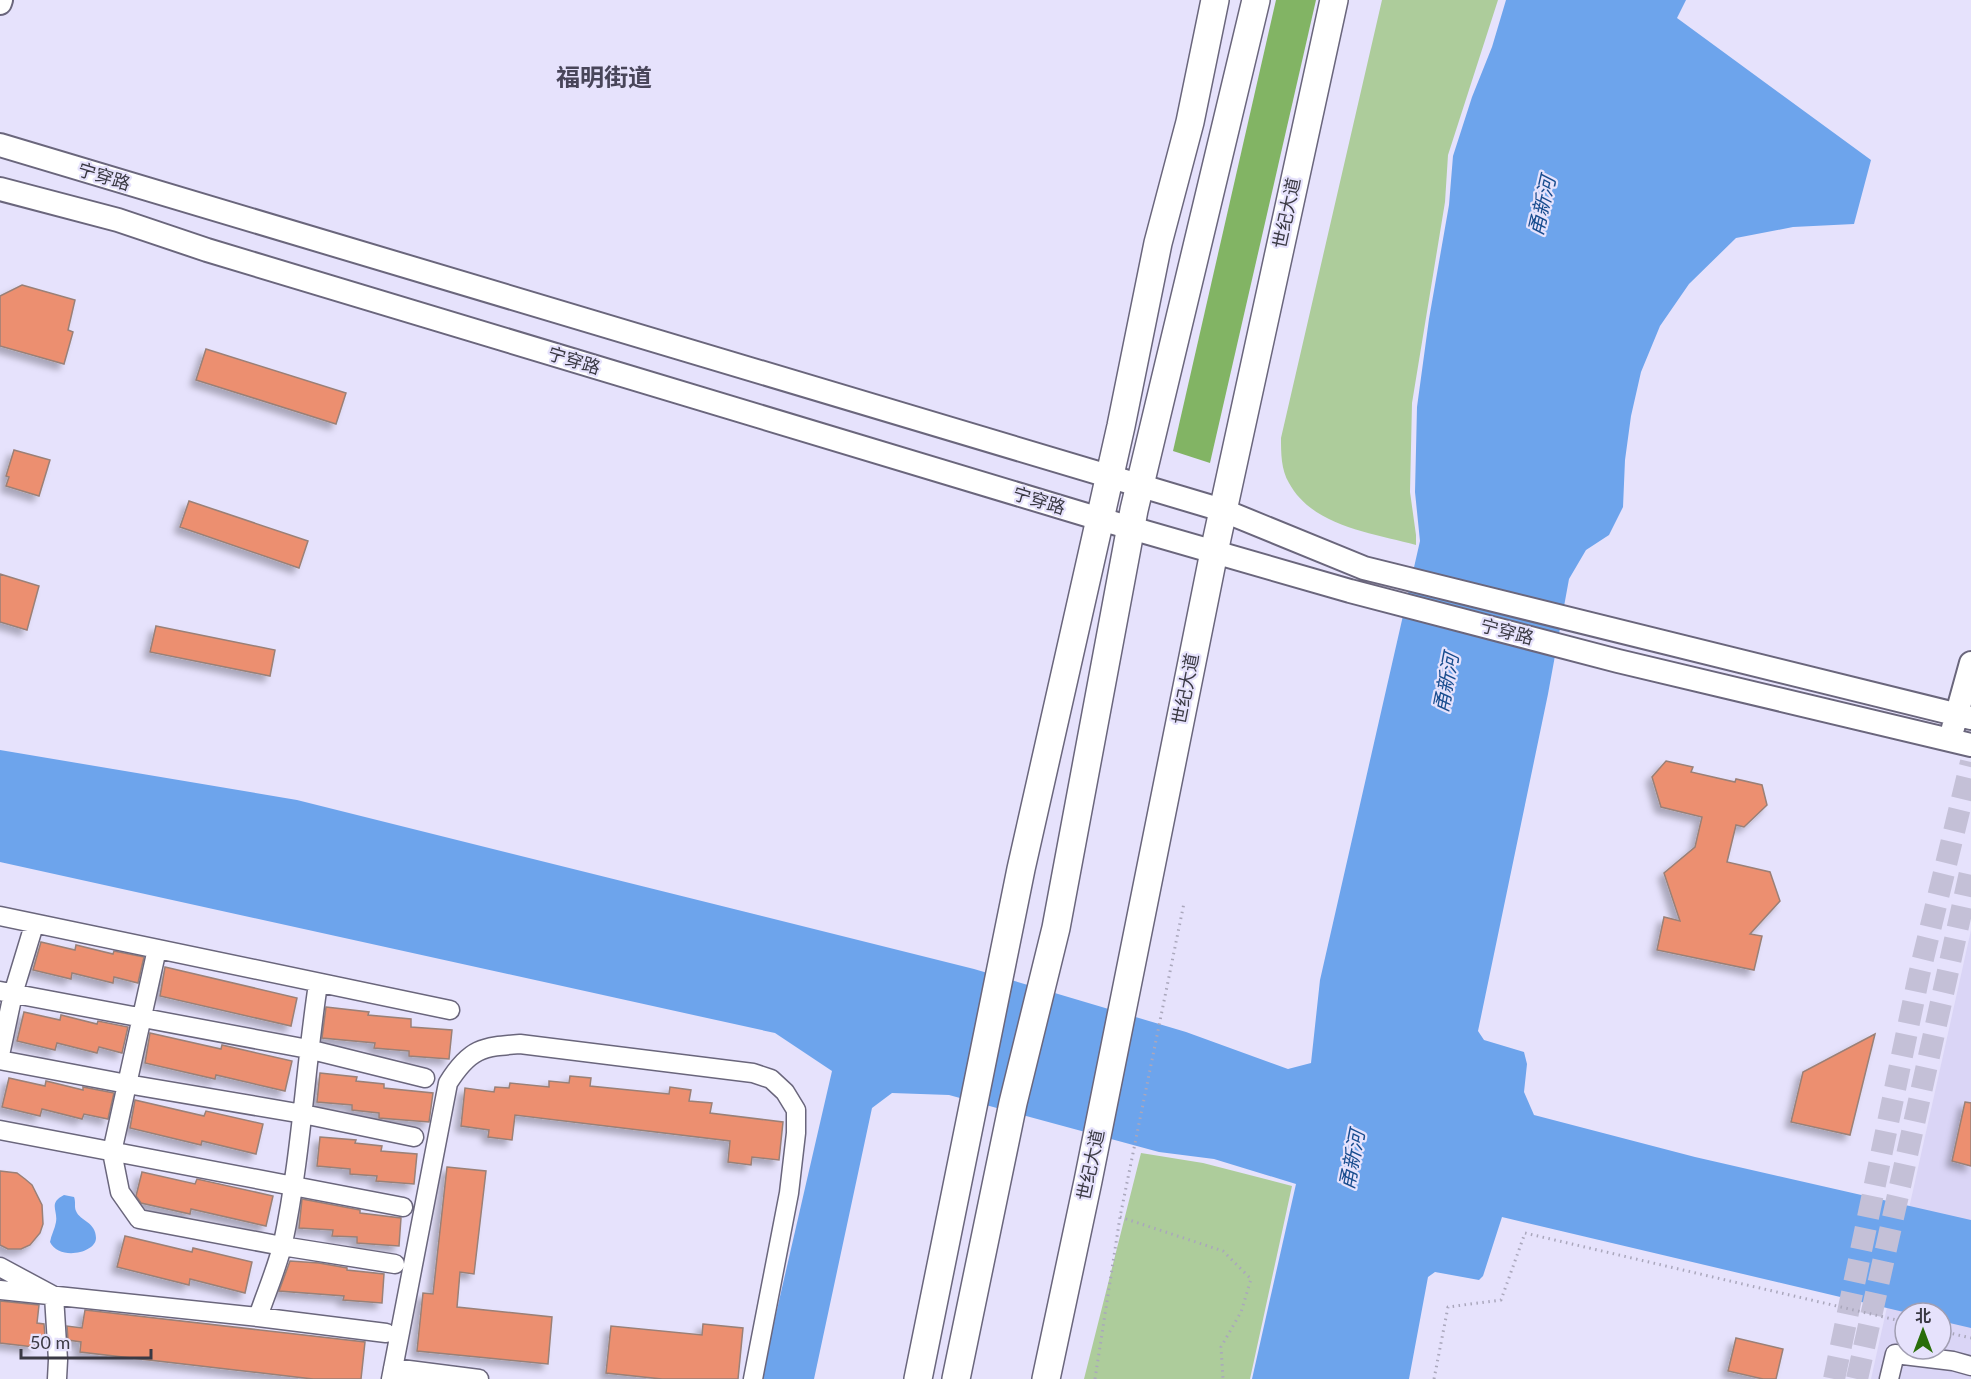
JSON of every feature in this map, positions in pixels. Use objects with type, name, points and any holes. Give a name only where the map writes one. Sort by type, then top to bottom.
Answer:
[{"type":"highway","points":[[918,1379],[1021,868],[1110,475],[1158,243],[1190,122],[1215,0]]},
{"type":"highway","points":[[956,1379],[1013,1103],[1056,928],[1140,484],[1256,0]]},
{"type":"highway","name":"世纪大道","points":[[1046,1379],[1222,510],[1334,0]]},
{"type":"main road","name":"宁穿路","points":[[0,145],[1140,484],[1222,510],[1364,568],[1964,716]]},
{"type":"main road","name":"宁穿路","points":[[0,189],[118,220],[207,250],[1100,519],[1350,591],[1618,661],[1961,743]]},
{"type":"main road","points":[[1961,743],[1971,663]]},
{"type":"lane","points":[[0,916],[34,925],[450,1010]]},
{"type":"lane","points":[[34,925],[7,993],[0,1058],[414,1137]]},
{"type":"lane","points":[[157,949],[112,1152],[120,1192],[139,1220],[395,1264]]},
{"type":"lane","points":[[258,1317],[282,1246],[293,1187],[303,1114],[308,1049],[318,984]]},
{"type":"lane","points":[[7,993],[308,1049],[426,1078]]},
{"type":"lane","points":[[479,1379],[392,1374],[448,1083],[456,1071],[477,1051],[488,1046],[520,1044],[753,1073],[771,1079],[785,1092],[796,1110],[795,1143],[789,1193],[753,1379]]},
{"type":"lane","points":[[0,1130],[404,1207]]},
{"type":"lane","points":[[0,1267],[54,1296]]},
{"type":"lane","points":[[0,1290],[386,1333]]},
{"type":"lane","points":[[54,1296],[57,1379]]},
{"type":"lane","points":[[1889,1379],[1896,1354],[1953,1361],[1971,1366]]},
{"type":"path","points":[[1095,1379],[1120,1217],[1184,903]]},
{"type":"path","points":[[1120,1217],[1223,1251],[1251,1279],[1241,1312],[1221,1347],[1223,1379]]},
{"type":"path","points":[[1434,1379],[1448,1307],[1501,1300],[1525,1233],[1893,1319]]},
{"type":"path","points":[[1953,1334],[1971,1338]]},
{"type":"shaded area","points":[[1971,930],[1971,1379],[1871,1379]]},
{"type":"green space","points":[[1276,0],[1316,0],[1210,463],[1173,451]]},
{"type":"green space","points":[[1382,0],[1498,0],[1448,155],[1445,202],[1412,403],[1410,492],[1416,545],[1345,526],[1313,510],[1289,483],[1284,473],[1281,455],[1281,438]]},
{"type":"green space","points":[[1141,1153],[1203,1163],[1292,1186],[1250,1379],[1084,1379]]},
{"type":"water","name":"甬新河","points":[[1506,0],[1686,0],[1677,18],[1871,160],[1854,224],[1793,227],[1736,238],[1689,284],[1660,326],[1641,372],[1631,416],[1625,460],[1623,507],[1609,535],[1586,550],[1569,579],[1548,694],[1478,1031],[1484,1040],[1524,1052],[1527,1064],[1524,1092],[1534,1115],[1695,1157],[1971,1220],[1971,1328],[1953,1324],[1953,1301],[1893,1301],[1893,1309],[1502,1217],[1483,1276],[1479,1280],[1435,1272],[1428,1277],[1409,1379],[1252,1379],[1296,1184],[1214,1159],[1159,1152],[949,1095],[892,1093],[872,1108],[814,1379],[761,1379],[832,1071],[775,1033],[0,862],[0,750],[297,800],[974,969],[1186,1032],[1288,1069],[1311,1063],[1320,980],[1420,541],[1415,492],[1417,407],[1429,319],[1449,205],[1453,156],[1472,97],[1492,47]]},
{"type":"water","points":[[64,1195],[74,1197],[75,1209],[91,1225],[95,1233],[94,1243],[84,1251],[61,1252],[50,1242],[56,1222],[55,1204]]},
{"type":"building","points":[[22,285],[75,300],[68,330],[73,332],[64,364],[0,346],[0,296]]},
{"type":"building","points":[[206,349],[346,393],[336,424],[196,380]]},
{"type":"building","points":[[14,450],[50,460],[39,496],[6,486],[9,477],[6,476]]},
{"type":"building","points":[[189,501],[308,541],[299,568],[180,527]]},
{"type":"building","points":[[0,574],[39,586],[27,630],[0,622]]},
{"type":"building","points":[[156,626],[275,650],[270,676],[150,652]]},
{"type":"building","points":[[1666,761],[1693,767],[1691,772],[1735,782],[1736,779],[1762,785],[1767,805],[1744,827],[1736,825],[1727,862],[1770,872],[1780,901],[1750,934],[1762,936],[1754,970],[1657,950],[1664,917],[1680,921],[1664,873],[1695,847],[1702,817],[1661,807],[1652,777]]},
{"type":"building","points":[[41,942],[75,950],[76,945],[113,954],[114,951],[144,957],[138,983],[114,977],[113,983],[72,973],[71,979],[33,970]]},
{"type":"building","points":[[165,967],[297,998],[291,1026],[160,996]]},
{"type":"building","points":[[326,1007],[369,1012],[368,1015],[411,1019],[411,1027],[452,1030],[449,1059],[409,1056],[409,1051],[374,1048],[375,1043],[322,1038]]},
{"type":"building","points":[[24,1012],[60,1020],[61,1015],[97,1024],[98,1021],[128,1027],[122,1053],[99,1047],[97,1053],[57,1043],[55,1050],[17,1041]]},
{"type":"building","points":[[150,1033],[221,1049],[222,1045],[292,1061],[285,1091],[216,1075],[215,1079],[145,1063]]},
{"type":"building","points":[[1875,1034],[1850,1135],[1791,1122],[1803,1072]]},
{"type":"building","points":[[320,1073],[357,1077],[356,1081],[384,1084],[384,1088],[433,1093],[429,1122],[379,1118],[379,1113],[352,1110],[352,1105],[317,1102]]},
{"type":"building","points":[[570,1076],[591,1078],[590,1086],[669,1094],[670,1087],[691,1090],[689,1101],[712,1103],[710,1113],[783,1122],[779,1160],[752,1157],[751,1165],[728,1162],[730,1141],[515,1115],[512,1140],[488,1137],[489,1130],[461,1126],[465,1088],[494,1092],[495,1087],[509,1088],[510,1083],[549,1087],[549,1081],[569,1083]]},
{"type":"building","points":[[9,1078],[45,1086],[46,1081],[83,1090],[83,1087],[114,1093],[108,1119],[84,1114],[82,1119],[42,1109],[40,1116],[2,1107]]},
{"type":"building","points":[[135,1100],[204,1116],[206,1111],[263,1124],[256,1154],[202,1141],[201,1145],[130,1128]]},
{"type":"building","points":[[1965,1102],[1971,1103],[1971,1166],[1952,1161]]},
{"type":"building","points":[[320,1137],[356,1140],[355,1143],[382,1146],[381,1151],[417,1154],[414,1184],[376,1181],[377,1176],[350,1174],[350,1169],[317,1166]]},
{"type":"building","points":[[447,1167],[486,1171],[474,1274],[460,1272],[457,1307],[552,1317],[548,1364],[417,1351],[423,1293],[433,1294]]},
{"type":"building","points":[[0,1171],[17,1173],[25,1179],[32,1185],[42,1205],[43,1224],[40,1233],[30,1245],[21,1249],[8,1249],[0,1245]]},
{"type":"building","points":[[142,1172],[195,1184],[197,1179],[273,1196],[266,1226],[191,1209],[190,1214],[141,1203],[136,1196]]},
{"type":"building","points":[[302,1199],[360,1210],[360,1213],[401,1218],[399,1246],[357,1243],[357,1237],[332,1236],[333,1230],[299,1228]]},
{"type":"building","points":[[125,1236],[192,1252],[193,1248],[252,1262],[245,1293],[190,1279],[189,1285],[117,1267]]},
{"type":"building","points":[[290,1261],[319,1263],[347,1268],[347,1270],[384,1274],[382,1303],[343,1300],[344,1296],[279,1291]]},
{"type":"building","points":[[0,1301],[39,1305],[37,1323],[44,1324],[45,1337],[36,1336],[34,1347],[0,1343]]},
{"type":"building","points":[[85,1310],[365,1342],[361,1379],[313,1379],[80,1352],[81,1342],[68,1340],[67,1326],[82,1328]]},
{"type":"building","points":[[703,1324],[743,1328],[738,1379],[662,1379],[606,1373],[611,1326],[702,1335]]},
{"type":"building","points":[[1736,1338],[1783,1349],[1776,1379],[1763,1379],[1728,1371]]},
{"type":"tunnel","points":[[1834,1379],[1919,975],[1971,762]]},
{"type":"tunnel","points":[[1857,1379],[1971,868]]},
{"type":"district","name":"福明街道","points":[[604,78]]}]
